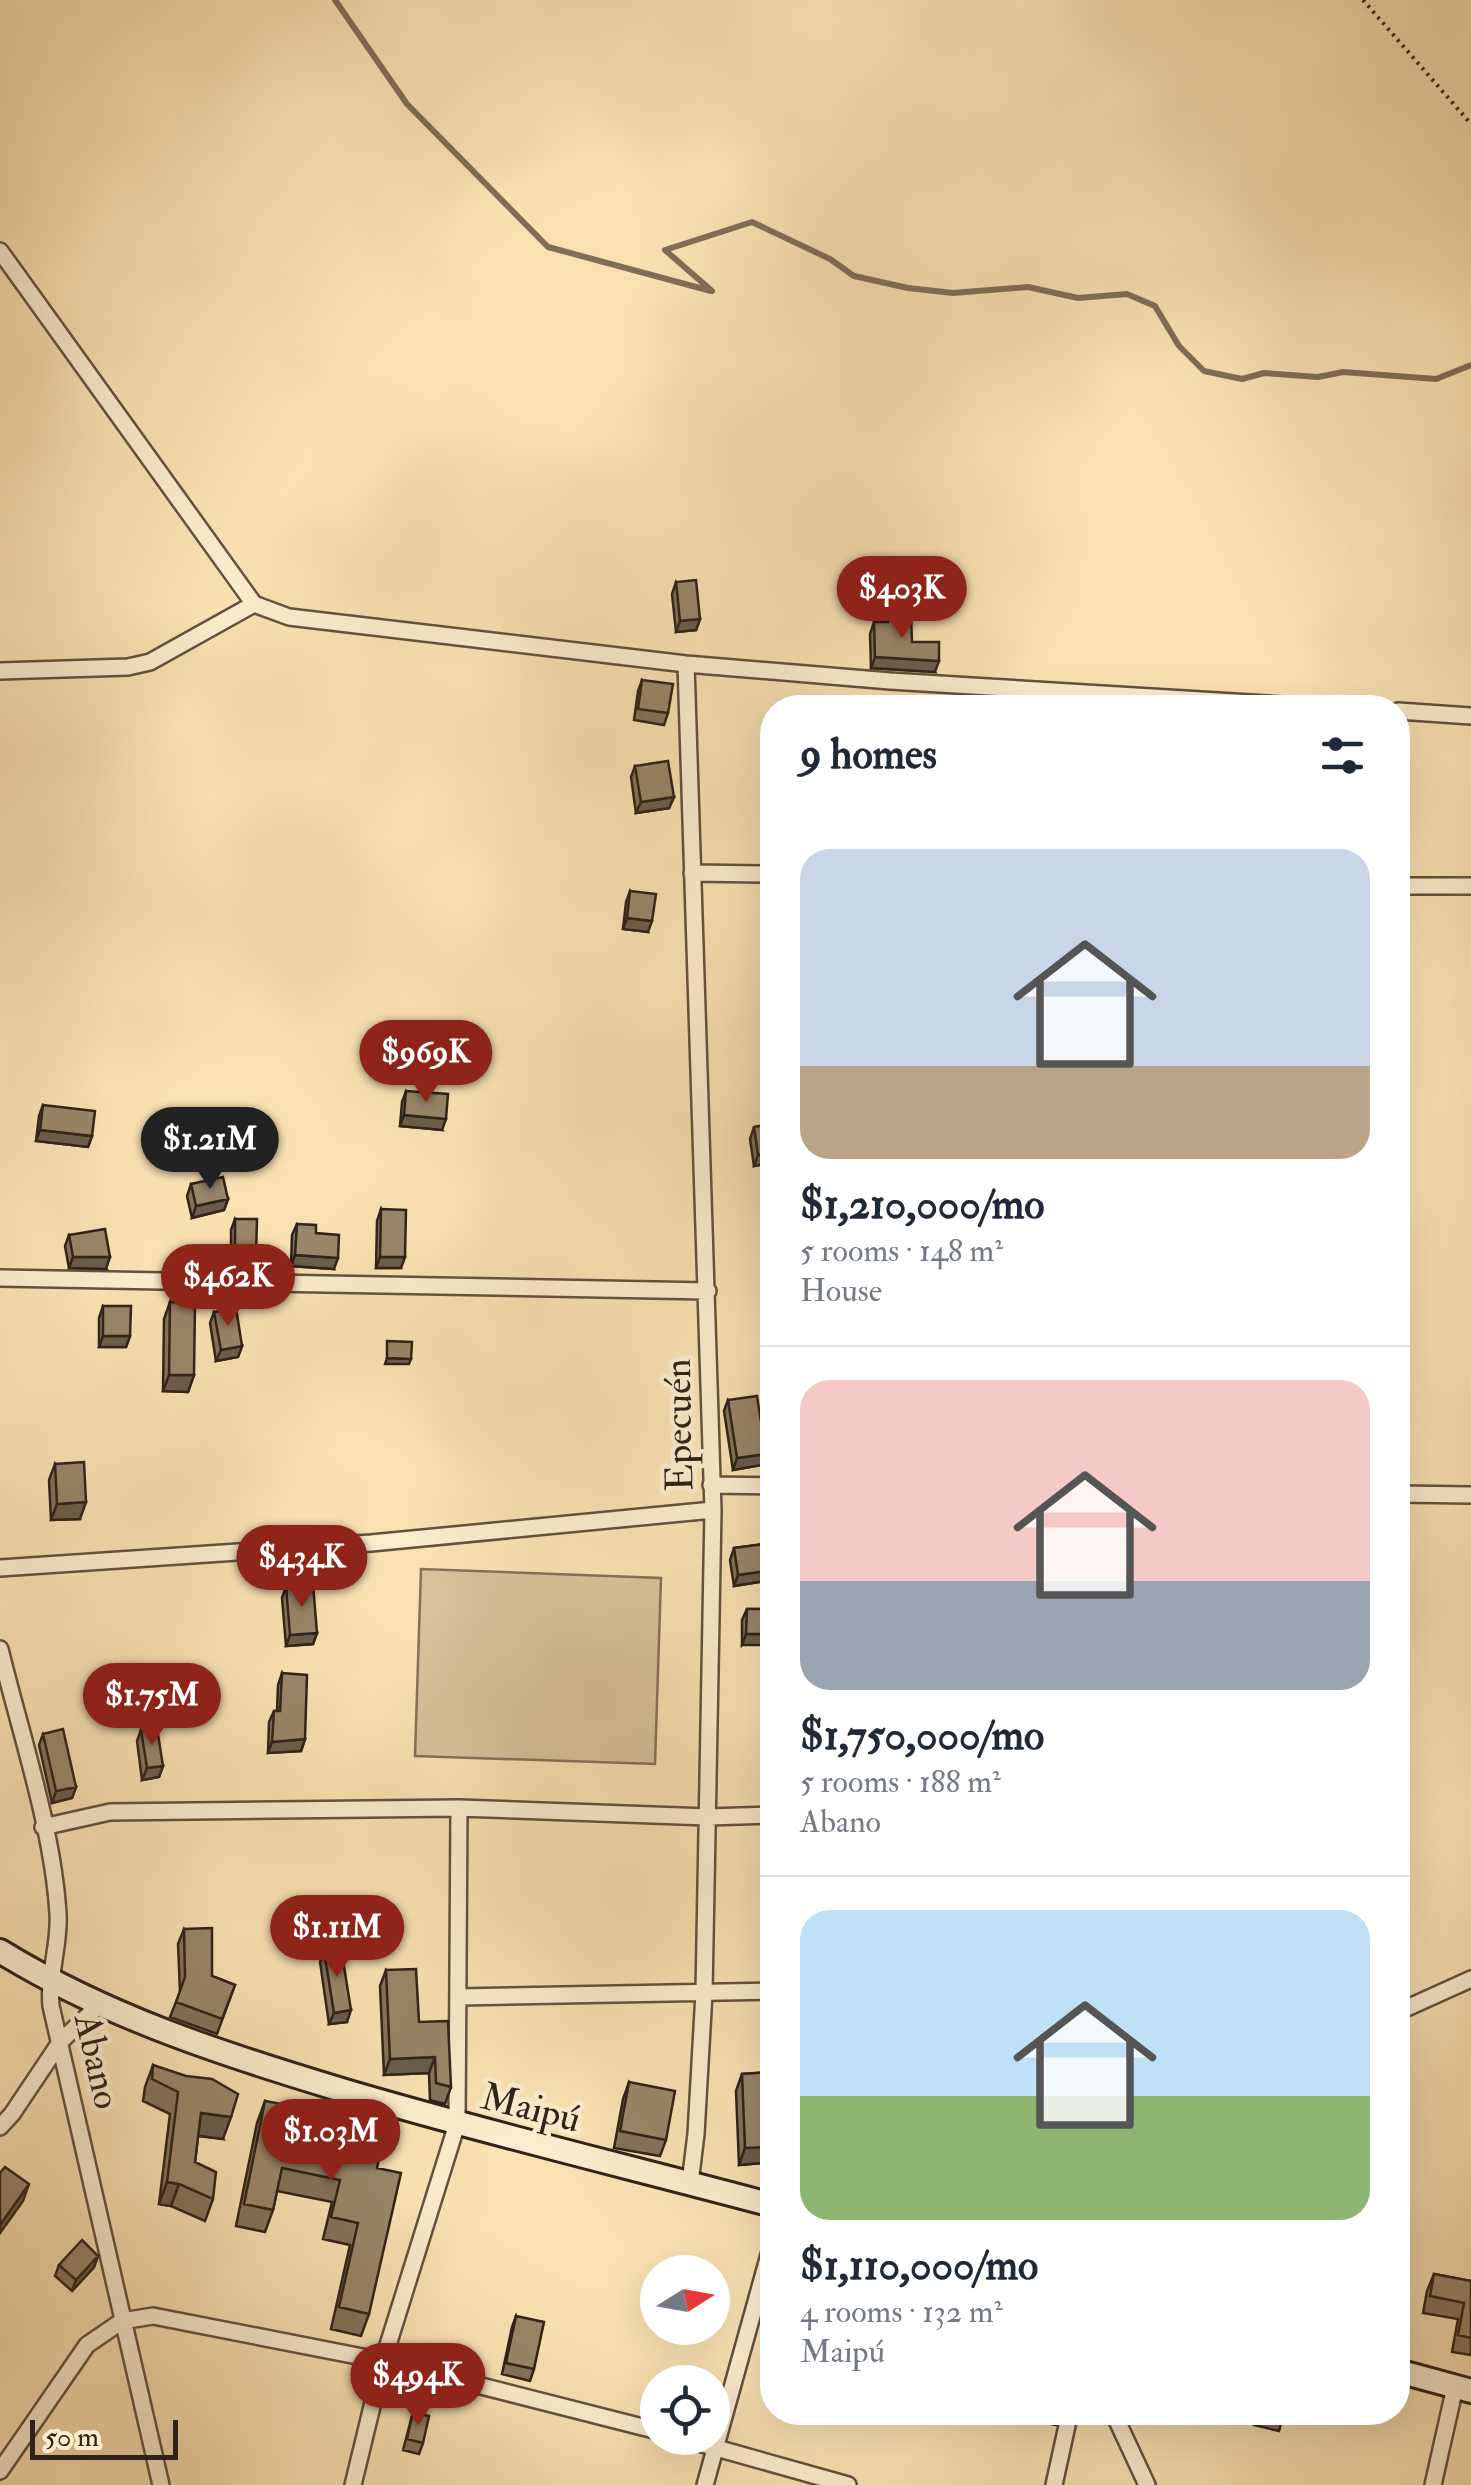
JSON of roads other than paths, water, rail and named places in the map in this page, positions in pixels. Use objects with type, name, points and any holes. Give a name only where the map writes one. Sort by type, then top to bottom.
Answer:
[{"type":"main road","name":"Maipú","points":[[0,1951],[99,2006],[211,2049],[457,2124],[760,2201]]},
{"type":"main road","points":[[1410,2374],[1463,2389]]},
{"type":"street","points":[[0,251],[254,604],[289,617],[686,664],[1119,695]]},
{"type":"street","points":[[1,668],[128,667],[150,662],[254,604]]},
{"type":"street","name":"Epecuén","points":[[686,664],[713,1510],[704,1992],[690,2183]]},
{"type":"street","points":[[1410,713],[1471,716]]},
{"type":"street","points":[[692,872],[760,874]]},
{"type":"street","points":[[1410,886],[1471,886]]},
{"type":"street","points":[[0,1278],[708,1290]]},
{"type":"street","points":[[711,1485],[760,1486]]},
{"type":"street","points":[[1410,1494],[1471,1495]]},
{"type":"street","points":[[0,1568],[370,1543],[713,1510]]},
{"type":"street","name":"Abano","points":[[0,1649],[43,1827],[58,1918],[48,1980],[161,2485]]},
{"type":"street","points":[[354,2485],[383,2360],[457,2124],[459,1808]]},
{"type":"street","points":[[43,1827],[110,1812],[459,1808],[760,1815]]},
{"type":"street","points":[[1410,2006],[1471,1978]]},
{"type":"street","points":[[459,1996],[760,1992]]},
{"type":"street","points":[[0,2126],[61,2041],[99,2006]]},
{"type":"street","points":[[730,2396],[760,2287]]},
{"type":"street","points":[[0,2471],[87,2345],[122,2320],[154,2316],[383,2360],[640,2427]]},
{"type":"street","points":[[1433,2485],[1463,2389]]},
{"type":"street","points":[[1054,2485],[1067,2425]]},
{"type":"street","points":[[1118,2425],[1146,2485]]},
{"type":"street","points":[[730,2450],[848,2485]]},
{"type":"street","points":[[705,2485],[713,2455]]},
{"type":"waterway","points":[[335,0],[407,104],[548,247],[711,291]]},
{"type":"waterway","points":[[712,291],[665,250],[752,222],[830,259],[854,276],[908,288],[953,293],[1028,287],[1078,298],[1127,294],[1155,306],[1179,346],[1204,371],[1242,379],[1264,373],[1318,377],[1343,372],[1436,379],[1471,365]]}]
